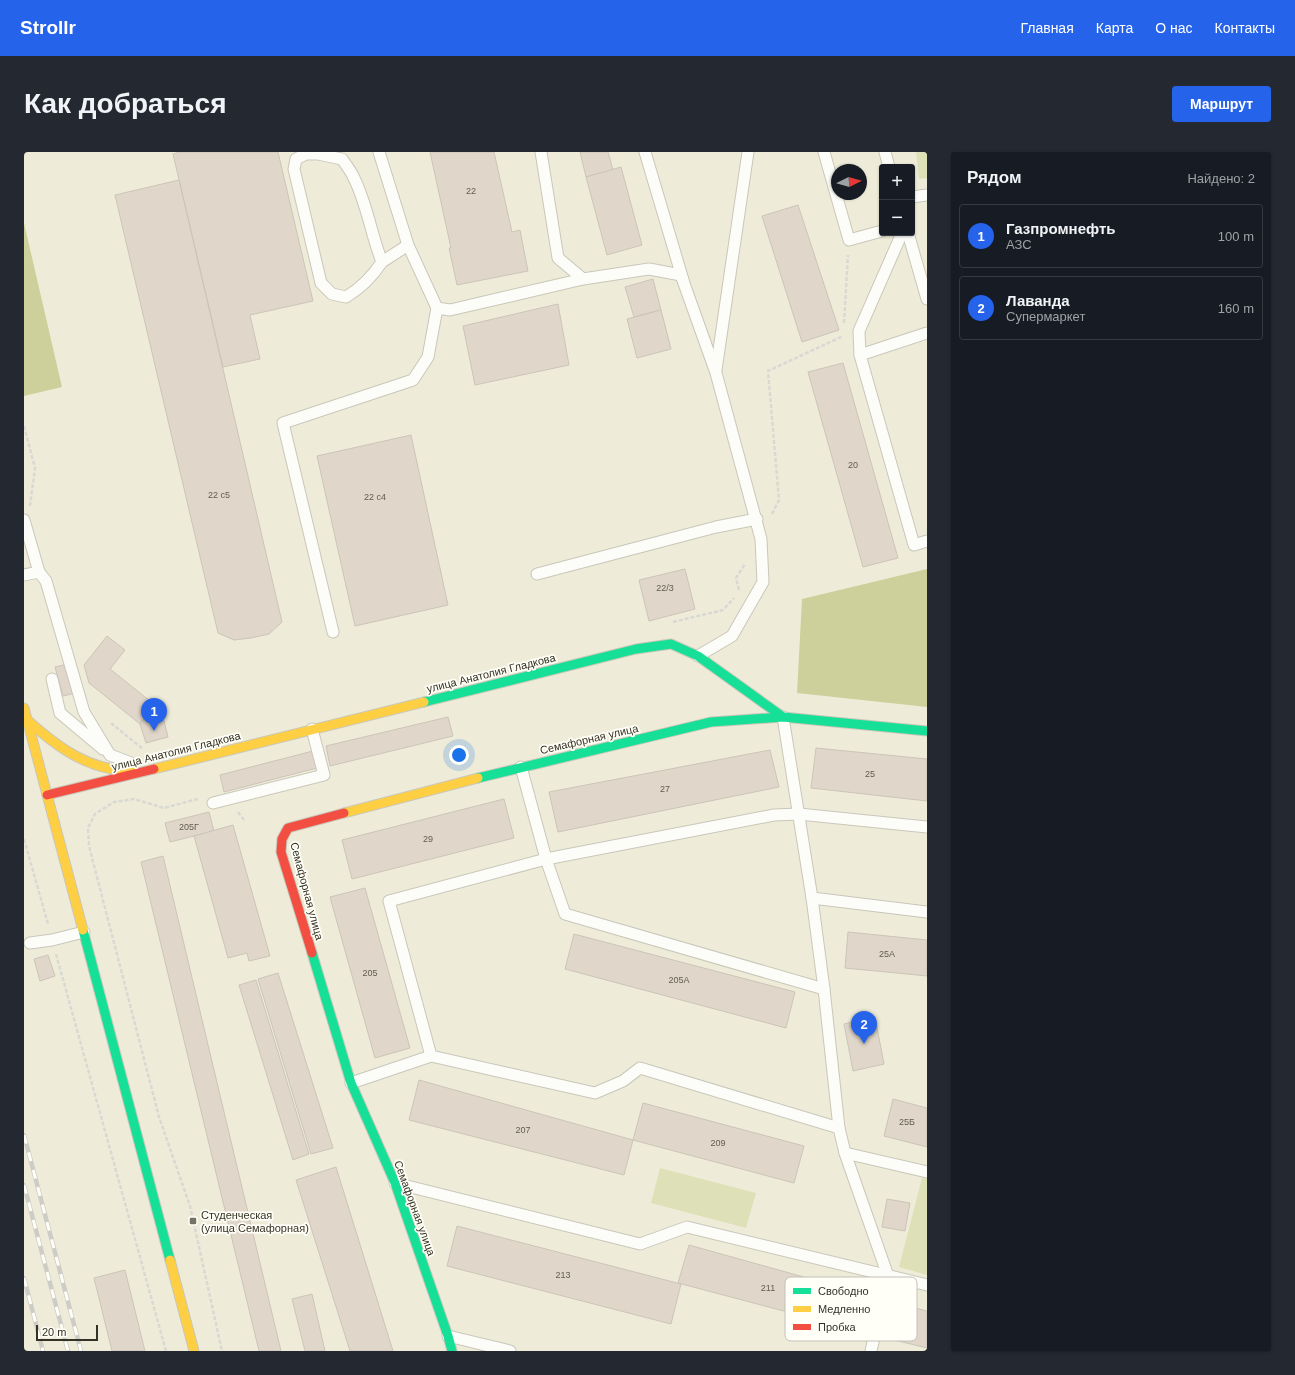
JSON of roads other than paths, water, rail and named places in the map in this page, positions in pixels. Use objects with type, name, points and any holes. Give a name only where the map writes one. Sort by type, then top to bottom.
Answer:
[{"type":"main road","name":"улица Анатолия Гладкова","points":[[47,795],[636,649],[671,644],[698,656],[783,717]]},
{"type":"main road","points":[[24,708],[194,1351]]},
{"type":"main road","points":[[783,717],[927,731]]},
{"type":"main road","name":"Семафорная улица","points":[[452,1351],[395,1183],[351,1084],[282,852],[281,840],[283,834],[288,828],[521,767],[711,722],[783,717]]},
{"type":"main road","points":[[27,720],[54,744],[78,759],[109,768],[148,770]]},
{"type":"lane","points":[[333,632],[283,423],[413,380],[428,357],[437,308],[408,245],[379,152]]},
{"type":"lane","points":[[541,152],[558,258],[583,279]]},
{"type":"lane","points":[[646,152],[681,275],[716,372],[757,519],[761,540],[763,582],[732,636],[698,656]]},
{"type":"lane","points":[[716,372],[748,152]]},
{"type":"lane","points":[[824,152],[849,240],[879,232]]},
{"type":"lane","points":[[885,152],[888,164]]},
{"type":"lane","points":[[382,262],[374,244],[363,199],[354,176],[342,159],[318,154],[306,154],[296,159],[294,169],[320,283],[332,294],[346,297],[356,291],[374,275],[382,262],[408,245]]},
{"type":"lane","points":[[915,197],[927,195]]},
{"type":"lane","points":[[901,236],[859,331],[860,355],[914,545],[927,542]]},
{"type":"lane","points":[[909,236],[927,299]]},
{"type":"lane","points":[[437,308],[450,310],[583,279],[648,269],[681,275]]},
{"type":"lane","points":[[860,355],[927,333]]},
{"type":"lane","points":[[537,574],[716,527],[757,519]]},
{"type":"lane","points":[[24,520],[39,572],[46,581],[84,712],[110,755]]},
{"type":"lane","points":[[24,575],[39,572]]},
{"type":"lane","points":[[52,679],[60,713],[110,755],[148,770]]},
{"type":"lane","points":[[783,717],[812,898],[824,989],[839,1128],[845,1154],[888,1276]]},
{"type":"lane","points":[[213,804],[324,775],[312,729]]},
{"type":"lane","points":[[521,767],[546,859],[565,914],[824,989]]},
{"type":"lane","points":[[431,1056],[389,901],[546,859],[774,815],[799,814],[927,827]]},
{"type":"lane","points":[[812,898],[927,912]]},
{"type":"lane","points":[[30,943],[52,940],[84,932]]},
{"type":"lane","points":[[351,1084],[431,1056],[595,1093],[623,1081],[640,1068],[839,1128]]},
{"type":"lane","points":[[845,1154],[927,1172]]},
{"type":"lane","points":[[395,1183],[640,1244],[687,1227],[893,1277]]},
{"type":"lane","points":[[917,1282],[927,1284]]},
{"type":"lane","points":[[448,1336],[510,1351]]},
{"type":"lane","points":[[871,1351],[873,1341]]},
{"type":"railway","points":[[24,1135],[81,1351]]},
{"type":"railway","points":[[24,1185],[68,1351]]},
{"type":"railway","points":[[24,1278],[43,1351]]},
{"type":"place","name":"Газпромнефть","points":[[154,731]]},
{"type":"place","name":"Лаванда","points":[[864,1044]]},
{"type":"place","name":"Студенческая (улица Семафорная)","points":[[193,1221]]}]
